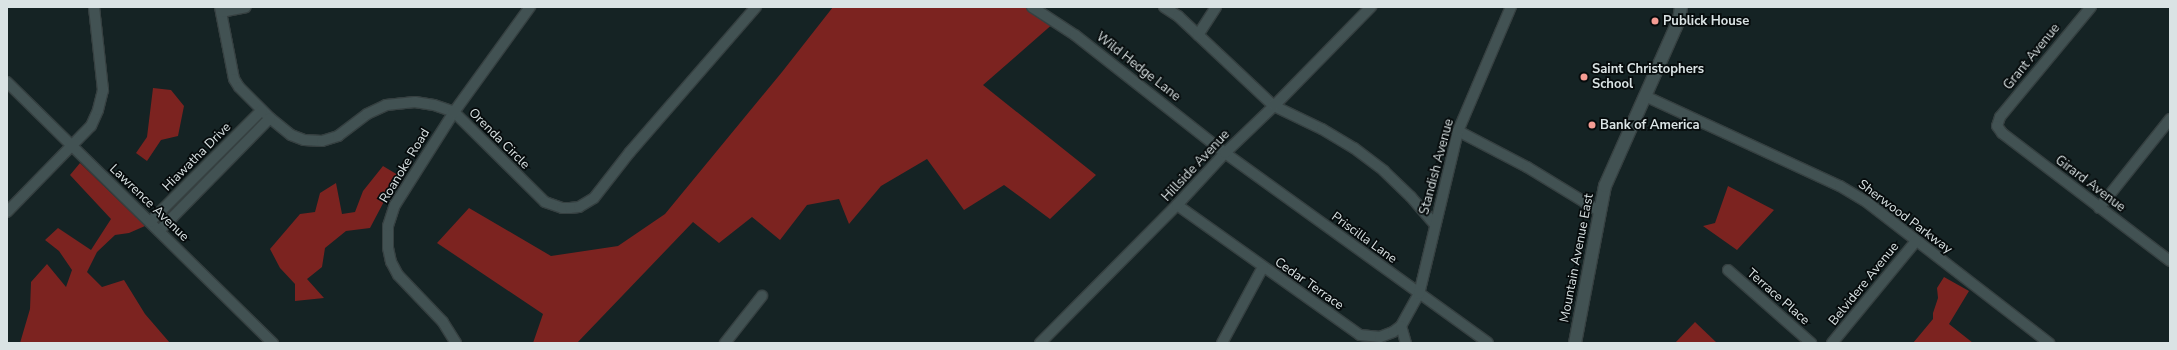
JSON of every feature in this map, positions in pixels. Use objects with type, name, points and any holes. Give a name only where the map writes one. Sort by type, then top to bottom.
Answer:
[{"type":"street","points":[[7,212],[91,126],[98,110],[103,90],[94,7]]},
{"type":"street","points":[[221,9],[246,7]]},
{"type":"street","name":"Roanoke Road","points":[[456,343],[443,322],[398,275],[392,262],[387,240],[388,226],[395,205],[454,112],[530,7]]},
{"type":"street","name":"Orenda Circle","points":[[221,9],[234,79],[239,87],[270,118],[291,135],[304,140],[318,141],[338,136],[367,114],[386,105],[415,102],[434,105],[454,112],[545,202],[562,208],[579,207],[594,198],[630,152],[756,7]]},
{"type":"street","name":"Wild Hedge Lane","points":[[1032,7],[1075,34],[1225,152]]},
{"type":"street","points":[[1164,7],[1198,35],[1274,106],[1322,129],[1354,148],[1384,171],[1406,191],[1435,225]]},
{"type":"street","points":[[1198,35],[1216,7]]},
{"type":"street","name":"Hillside Avenue","points":[[1042,342],[1177,205],[1225,152],[1274,106],[1371,7]]},
{"type":"street","name":"Standish Avenue","points":[[1419,294],[1458,131],[1511,7]]},
{"type":"street","name":"Mountain Avenue East","points":[[1575,343],[1599,211],[1608,178],[1679,20],[1681,7]]},
{"type":"street","name":"Grant Avenue","points":[[1997,126],[2000,117],[2090,7]]},
{"type":"street","name":"Lawrence Avenue","points":[[7,82],[273,343]]},
{"type":"street","name":"Sherwood Parkway","points":[[1645,96],[1827,179],[1868,203],[2049,343]]},
{"type":"street","name":"Hiawatha Drive","points":[[150,222],[262,110]]},
{"type":"street","name":"Hiawatha Drive","points":[[159,231],[270,118]]},
{"type":"street","points":[[2099,208],[2170,119]]},
{"type":"street","name":"Girard Avenue","points":[[1997,126],[2002,133],[2170,261]]},
{"type":"street","points":[[1458,131],[1527,167],[1599,211]]},
{"type":"street","name":"Priscilla Lane","points":[[1225,152],[1488,343]]},
{"type":"street","name":"Cedar Terrace","points":[[1177,205],[1360,335],[1373,338],[1387,336],[1401,326],[1419,294]]},
{"type":"street","name":"Belvidere Avenue","points":[[1832,343],[1916,241]]},
{"type":"street","points":[[1222,343],[1263,267]]},
{"type":"street","name":"Terrace Place","points":[[1728,270],[1811,343]]},
{"type":"street","points":[[725,343],[762,296]]},
{"type":"street","points":[[1401,326],[1406,343]]},
{"type":"shaded area","points":[[833,7],[1037,7],[1055,22],[983,85],[1096,175],[1050,219],[1004,185],[964,210],[927,159],[881,186],[849,224],[839,199],[807,205],[780,240],[752,217],[719,243],[693,222],[577,343],[533,343],[543,314],[437,243],[469,208],[551,256],[618,246],[665,214],[782,72]]},
{"type":"shaded area","points":[[153,88],[171,90],[184,106],[178,136],[161,140],[147,161],[136,153],[147,137]]},
{"type":"shaded area","points":[[80,163],[145,226],[129,233],[115,235],[97,252],[87,272],[102,287],[124,280],[145,314],[170,343],[20,343],[30,309],[31,282],[47,264],[66,287],[72,270],[59,251],[45,240],[58,228],[91,250],[111,219],[70,175]]},
{"type":"shaded area","points":[[383,166],[398,175],[370,228],[346,231],[325,248],[322,267],[307,279],[324,298],[295,301],[295,284],[280,268],[270,249],[300,214],[315,212],[320,193],[336,183],[342,214],[355,212],[363,191]]},
{"type":"shaded area","points":[[1728,186],[1774,210],[1737,250],[1703,226],[1715,223]]},
{"type":"shaded area","points":[[1944,277],[1969,291],[1949,324],[1973,343],[1913,343],[1933,319],[1933,313],[1938,298],[1937,288]]},
{"type":"shaded area","points":[[1695,322],[1717,343],[1675,343]]},
{"type":"place","name":"Publick House","points":[[1655,21]]},
{"type":"place","name":"Saint Christophers School","points":[[1584,77]]},
{"type":"place","name":"Bank of America","points":[[1592,125]]}]
